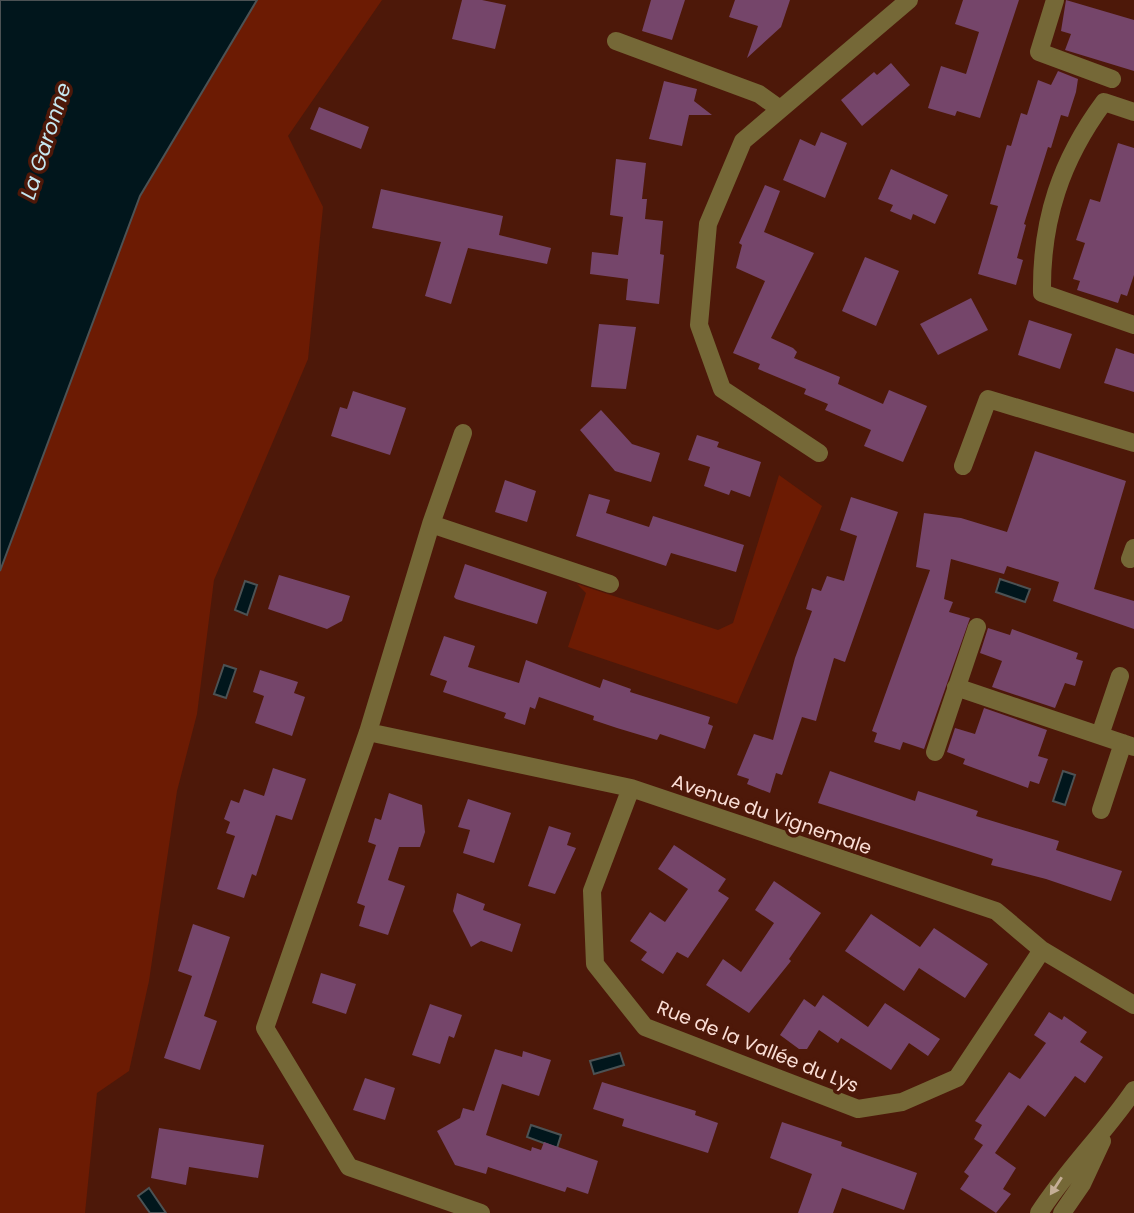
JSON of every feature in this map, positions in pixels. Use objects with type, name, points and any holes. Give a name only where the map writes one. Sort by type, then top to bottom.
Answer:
[{"type":"street","points":[[820,453],[722,389],[699,325],[708,224],[743,141],[909,0]]},
{"type":"street","points":[[1055,0],[1040,52],[1112,79]]},
{"type":"street","points":[[616,41],[759,94],[780,109]]},
{"type":"street","points":[[1134,112],[1104,102],[1086,127],[1058,182],[1047,222],[1042,264],[1042,293],[1134,325]]},
{"type":"street","points":[[963,466],[988,398],[1134,443]]},
{"type":"street","points":[[463,433],[431,524],[368,732],[265,1028],[349,1167],[481,1213]]},
{"type":"street","points":[[431,524],[610,584]]},
{"type":"street","points":[[934,752],[976,627]]},
{"type":"street","points":[[1100,735],[1120,676]]},
{"type":"street","points":[[956,687],[1128,745],[1101,810]]},
{"type":"street","name":"Avenue du Vignemale","points":[[368,732],[631,788],[996,911],[1042,950],[1134,1005]]},
{"type":"street","name":"Rue de la Vallée du Lys","points":[[631,788],[592,891],[595,964],[645,1027],[858,1109],[902,1102],[957,1078],[1042,950]]},
{"type":"street","points":[[1062,1213],[1082,1184],[1110,1126],[1134,1090]]},
{"type":"street","points":[[1039,1213],[1065,1172],[1110,1126]]},
{"type":"shaded area","points":[[257,0],[382,0],[288,136],[323,207],[308,359],[214,580],[197,714],[177,791],[149,981],[129,1071],[97,1093],[85,1213],[0,1213],[0,571],[140,196]]},
{"type":"shaded area","points":[[779,475],[822,506],[737,704],[568,647],[586,593],[577,584],[718,630],[733,623]]},
{"type":"water","name":"La Garonne","points":[[0,0],[257,0],[140,196],[0,571]]},
{"type":"water","points":[[1000,579],[1030,589],[1025,602],[996,592]]},
{"type":"water","points":[[245,581],[257,585],[247,615],[235,610]]},
{"type":"water","points":[[224,665],[236,669],[226,698],[214,694]]},
{"type":"water","points":[[1063,771],[1075,775],[1065,805],[1053,801]]},
{"type":"water","points":[[620,1053],[624,1065],[594,1074],[590,1061]]},
{"type":"water","points":[[531,1125],[561,1135],[557,1148],[527,1137]]},
{"type":"water","points":[[149,1188],[166,1213],[150,1213],[138,1196]]},
{"type":"building","points":[[462,0],[482,0],[506,5],[495,49],[452,39]]},
{"type":"building","points":[[651,0],[685,0],[672,40],[642,31]]},
{"type":"building","points":[[735,0],[790,0],[781,27],[747,58],[758,26],[729,17]]},
{"type":"building","points":[[963,0],[1019,0],[980,118],[957,111],[955,116],[928,108],[941,66],[966,74],[979,32],[955,24]]},
{"type":"building","points":[[1066,0],[1134,20],[1134,71],[1065,50],[1071,34],[1061,31]]},
{"type":"building","points":[[891,63],[910,85],[862,126],[841,100],[874,72],[877,75]]},
{"type":"building","points":[[1058,71],[1078,79],[1076,92],[1068,117],[1061,115],[1051,148],[1048,147],[1024,224],[1026,225],[1017,258],[1023,260],[1016,285],[978,274],[998,206],[990,204],[1007,145],[1011,146],[1021,113],[1027,115],[1038,80],[1051,85]]},
{"type":"building","points":[[664,81],[697,89],[694,101],[712,115],[689,115],[682,146],[649,139]]},
{"type":"building","points":[[319,107],[369,127],[361,149],[310,129]]},
{"type":"building","points":[[821,132],[847,143],[825,198],[783,180],[800,139],[815,146]]},
{"type":"building","points":[[1118,143],[1134,148],[1134,275],[1127,296],[1121,294],[1118,303],[1077,290],[1080,281],[1073,279],[1085,243],[1076,240],[1090,199],[1100,202]]},
{"type":"building","points":[[616,159],[646,163],[642,199],[647,199],[645,219],[663,221],[660,254],[664,255],[659,304],[626,300],[628,279],[590,274],[592,252],[618,255],[623,217],[610,215]]},
{"type":"building","points":[[891,169],[948,195],[935,224],[913,214],[911,220],[890,211],[893,205],[878,199]]},
{"type":"building","points":[[765,185],[780,191],[764,232],[814,253],[771,338],[793,348],[797,352],[794,358],[840,377],[838,384],[883,404],[889,390],[927,406],[903,462],[864,446],[871,430],[825,410],[828,404],[804,394],[806,389],[758,369],[760,364],[733,353],[765,281],[736,268],[742,245],[739,243]]},
{"type":"building","points":[[381,189],[503,216],[499,235],[551,248],[547,264],[468,248],[451,304],[425,296],[441,242],[372,228]]},
{"type":"building","points":[[865,257],[899,271],[876,326],[842,311]]},
{"type":"building","points":[[971,298],[988,330],[938,355],[920,324]]},
{"type":"building","points":[[1029,320],[1072,334],[1060,369],[1018,355]]},
{"type":"building","points":[[599,324],[636,327],[626,389],[591,387]]},
{"type":"building","points":[[1116,348],[1134,354],[1134,392],[1104,383]]},
{"type":"building","points":[[353,391],[406,408],[390,455],[331,436],[340,407],[347,409]]},
{"type":"building","points":[[601,410],[632,444],[660,453],[651,482],[615,471],[580,430]]},
{"type":"building","points":[[697,435],[719,442],[717,447],[761,462],[750,497],[731,490],[729,495],[704,486],[710,467],[688,460]]},
{"type":"building","points":[[1035,451],[1126,481],[1094,589],[1134,601],[1134,629],[1053,601],[1059,582],[1007,566],[1004,574],[951,559],[944,599],[953,602],[949,612],[970,618],[924,749],[903,742],[900,750],[874,742],[877,733],[872,731],[930,570],[916,567],[924,513],[961,518],[1007,532]]},
{"type":"building","points":[[505,480],[536,491],[527,522],[495,512]]},
{"type":"building","points":[[589,494],[610,500],[606,513],[649,527],[653,516],[744,545],[736,572],[671,553],[666,566],[576,536]]},
{"type":"building","points":[[851,497],[898,512],[845,662],[834,658],[816,721],[802,717],[782,775],[776,773],[770,793],[747,784],[749,779],[737,775],[754,734],[773,740],[795,658],[812,611],[806,609],[812,588],[821,591],[827,576],[844,581],[857,536],[840,530]]},
{"type":"building","points":[[465,564],[547,592],[537,624],[456,599],[454,597]]},
{"type":"building","points":[[279,575],[350,596],[342,621],[327,629],[268,609]]},
{"type":"building","points":[[988,628],[1010,635],[1012,629],[1078,653],[1076,659],[1083,661],[1075,686],[1065,683],[1055,708],[992,687],[1002,661],[980,653]]},
{"type":"building","points":[[444,636],[475,646],[468,667],[519,683],[526,660],[600,688],[603,679],[631,689],[630,692],[710,717],[708,724],[713,726],[705,749],[660,734],[657,740],[617,728],[593,720],[594,716],[539,697],[535,709],[530,707],[525,725],[504,718],[506,713],[443,692],[447,681],[430,675]]},
{"type":"building","points":[[260,670],[298,682],[294,693],[305,697],[292,736],[255,723],[264,696],[253,692]]},
{"type":"building","points":[[984,708],[1047,730],[1038,756],[1048,759],[1039,784],[1030,781],[1028,788],[963,764],[965,759],[947,752],[955,728],[975,734]]},
{"type":"building","points":[[273,768],[306,779],[292,820],[276,815],[256,876],[252,874],[244,898],[217,889],[235,836],[226,833],[230,822],[224,819],[231,800],[239,803],[244,789],[264,796]]},
{"type":"building","points":[[830,771],[915,801],[918,791],[978,811],[976,816],[1059,841],[1056,850],[1122,871],[1111,901],[1046,879],[991,865],[993,859],[818,803]]},
{"type":"building","points":[[389,793],[422,805],[425,832],[420,847],[399,847],[388,880],[405,886],[388,935],[359,926],[365,906],[357,903],[376,845],[368,842],[375,818],[381,820]]},
{"type":"building","points":[[468,799],[511,813],[494,863],[463,853],[470,830],[458,827]]},
{"type":"building","points":[[549,826],[571,833],[567,845],[576,848],[555,894],[528,886]]},
{"type":"building","points":[[674,845],[726,879],[718,891],[729,898],[688,958],[677,952],[663,974],[641,960],[647,952],[630,941],[650,912],[665,922],[688,889],[658,869]]},
{"type":"building","points":[[774,881],[821,913],[789,959],[791,961],[749,1013],[706,985],[723,959],[741,972],[774,923],[755,910]]},
{"type":"building","points":[[457,893],[485,904],[483,910],[521,924],[512,952],[481,941],[471,947],[453,911]]},
{"type":"building","points":[[871,914],[920,947],[934,928],[988,964],[965,998],[919,968],[904,991],[845,951]]},
{"type":"building","points":[[193,924],[230,937],[204,1016],[217,1021],[200,1070],[164,1058],[192,976],[178,971]]},
{"type":"building","points":[[321,973],[356,984],[346,1014],[312,1003]]},
{"type":"building","points":[[823,995],[868,1027],[885,1003],[940,1039],[928,1056],[909,1043],[891,1070],[841,1038],[838,1043],[819,1030],[807,1049],[799,1049],[780,1035],[804,999],[815,1007]]},
{"type":"building","points":[[430,1004],[462,1015],[454,1038],[449,1036],[440,1064],[412,1055]]},
{"type":"building","points":[[1049,1012],[1062,1020],[1064,1016],[1087,1032],[1080,1042],[1103,1057],[1085,1083],[1075,1076],[1045,1117],[1028,1105],[995,1153],[1016,1168],[1003,1189],[1011,1194],[996,1213],[960,1189],[969,1176],[964,1172],[983,1145],[974,1139],[982,1125],[975,1121],[1009,1072],[1020,1079],[1046,1043],[1034,1035]]},
{"type":"building","points":[[495,1049],[522,1057],[523,1051],[551,1060],[539,1096],[502,1084],[486,1135],[531,1151],[532,1147],[541,1150],[544,1142],[598,1161],[588,1194],[567,1187],[565,1192],[488,1167],[486,1174],[455,1165],[437,1131],[460,1118],[463,1108],[474,1111]]},
{"type":"building","points":[[365,1078],[395,1088],[385,1120],[353,1110]]},
{"type":"building","points":[[602,1082],[696,1111],[695,1115],[718,1123],[708,1153],[622,1126],[624,1119],[593,1109]]},
{"type":"building","points":[[782,1122],[842,1142],[841,1146],[917,1173],[904,1210],[842,1188],[833,1213],[798,1213],[812,1174],[770,1158]]},
{"type":"building","points":[[159,1128],[264,1145],[258,1178],[189,1167],[186,1185],[151,1178]]}]
